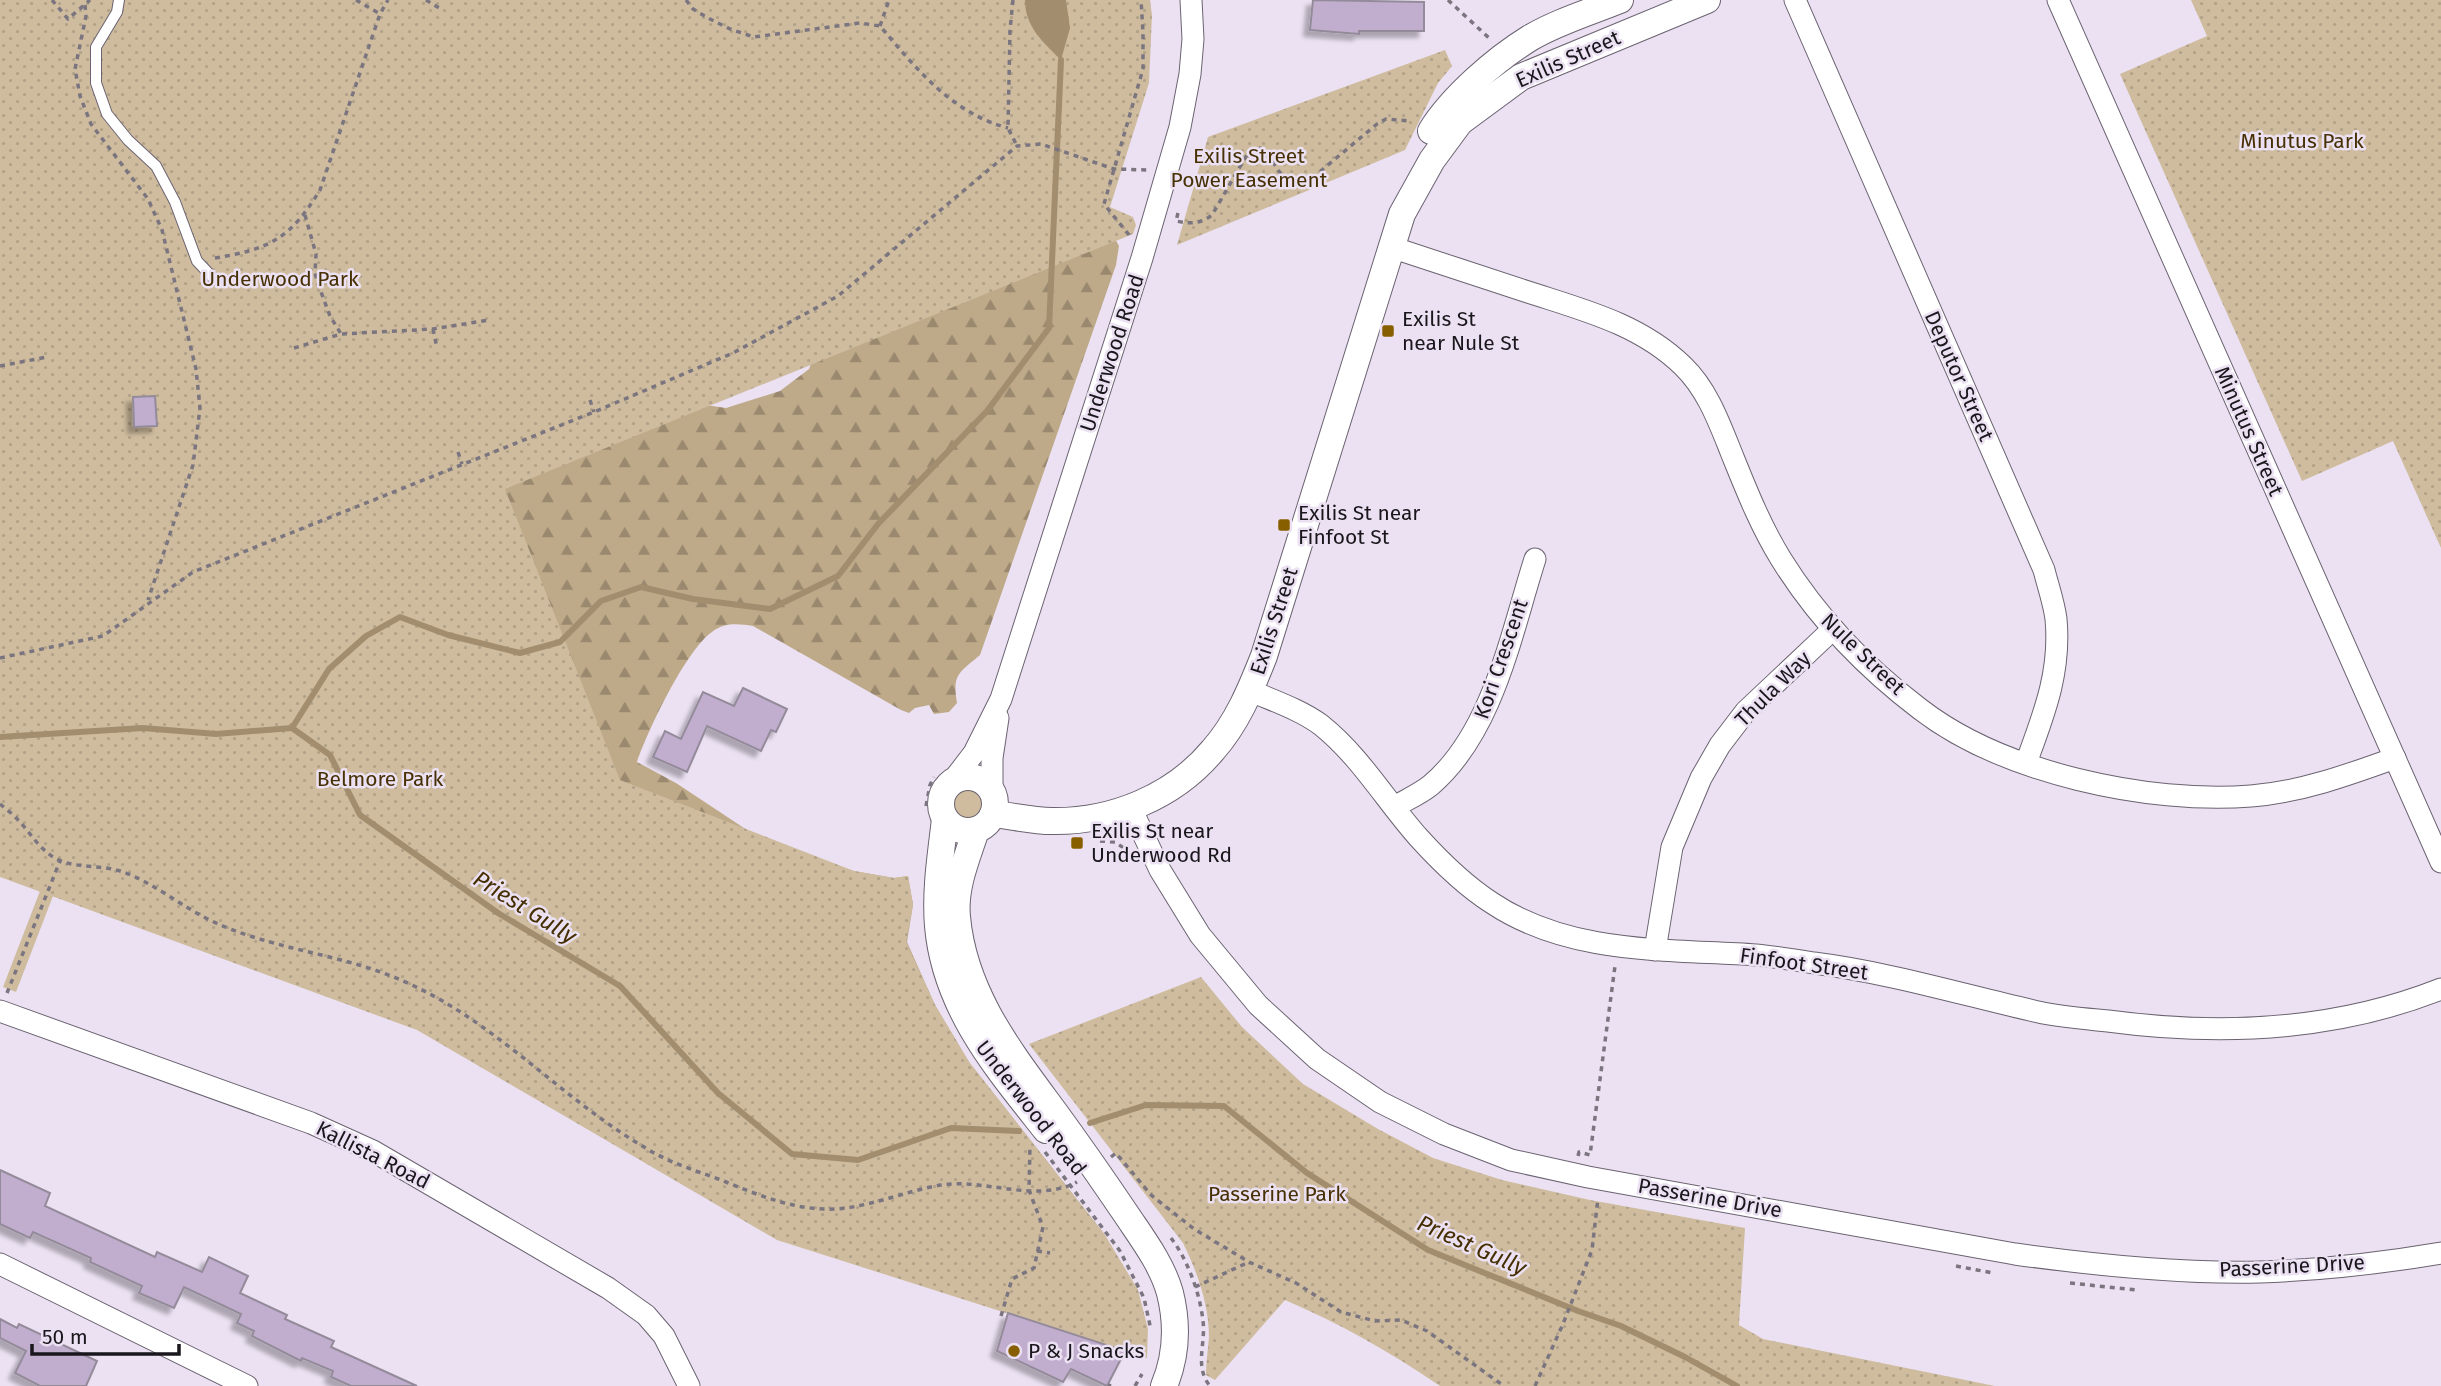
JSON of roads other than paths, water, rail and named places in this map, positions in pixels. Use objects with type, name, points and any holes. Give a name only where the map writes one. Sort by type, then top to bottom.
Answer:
[{"type":"street","name":"Underwood Road","points":[[1155,1377],[1173,1365],[1176,1328],[1169,1290],[1152,1254],[1084,1177],[987,1056],[961,1012],[946,971],[938,926],[938,884],[945,819],[940,797],[974,753],[1000,699],[1138,271],[1180,127],[1190,75],[1193,38],[1191,0]]},
{"type":"street","name":"Exilis Street","points":[[1402,214],[1402,198],[1423,144],[1434,126],[1465,91],[1497,61],[1529,38],[1620,0]]},
{"type":"street","name":"Exilis Street","points":[[987,811],[1049,821],[1098,818],[1131,808],[1170,787],[1213,751],[1251,691],[1264,656],[1402,214],[1432,160],[1460,122],[1521,77],[1707,0]]},
{"type":"street","name":"Deputor Street","points":[[1795,0],[2044,570],[2056,616],[2057,662],[2049,701],[2026,763]]},
{"type":"street","name":"Minutus Street","points":[[2057,0],[2441,862]]},
{"type":"street","name":"Nule Street","points":[[1391,247],[1611,319],[1657,343],[1684,366],[1699,384],[1763,528],[1795,580],[1833,629],[1921,710],[1975,743],[2026,763],[2089,782],[2186,797],[2251,796],[2301,789],[2345,777],[2395,758]]},
{"type":"street","name":"Kori Crescent","points":[[1394,807],[1430,785],[1465,748],[1487,710],[1535,559]]},
{"type":"street","name":"Thula Way","points":[[1655,950],[1672,847],[1701,778],[1746,711],[1833,629]]},
{"type":"street","name":"Finfoot Street","points":[[1251,691],[1320,724],[1357,760],[1420,838],[1491,903],[1529,922],[1578,940],[1618,947],[1759,956],[1820,963],[2048,1014],[2143,1026],[2232,1030],[2295,1026],[2362,1014],[2414,1000],[2441,989]]},
{"type":"street","name":"Underwood Road","points":[[1000,699],[987,811],[959,882],[957,917],[967,965],[980,1000],[1084,1177]]},
{"type":"street","points":[[945,819],[962,831],[987,811],[982,780],[973,776],[954,779]]},
{"type":"street","name":"Passerine Drive","points":[[1131,808],[1160,870],[1200,935],[1258,1005],[1317,1059],[1380,1102],[1444,1134],[1511,1160],[1588,1177],[2015,1254],[2080,1263],[2260,1272],[2391,1261],[2441,1253]]},
{"type":"street","name":"Kallista Road","points":[[0,1011],[311,1124],[373,1151],[608,1288],[646,1315],[664,1336],[689,1386]]},
{"type":"street","points":[[0,1264],[247,1386]]},
{"type":"lane","points":[[119,0],[117,12],[96,47],[96,83],[107,114],[128,141],[156,166],[175,202],[197,261],[215,280]]},
{"type":"waterway","points":[[292,728],[329,669],[366,636],[400,617],[448,635],[520,653],[560,642],[601,601],[641,587],[693,599],[770,609],[838,576],[878,524],[987,411],[1049,328],[1061,60]]},
{"type":"waterway","name":"Priest Gully","points":[[0,737],[143,728],[216,734],[292,728],[330,755],[360,815],[498,913],[620,986],[718,1093],[792,1154],[858,1160],[951,1128],[1019,1131]]},
{"type":"waterway","name":"Priest Gully","points":[[1090,1123],[1146,1105],[1224,1106],[1307,1173],[1428,1250],[1621,1326],[1737,1386]]},
{"type":"place","name":"Exilis St near Nule St","points":[[1388,331]]},
{"type":"place","name":"Exilis St near Finfoot St","points":[[1284,525]]},
{"type":"place","name":"Exilis St near Underwood Rd","points":[[1077,843]]},
{"type":"place","name":"P & J Snacks","points":[[1014,1351]]},
{"type":"park label","name":"Minutus Park","points":[[2302,141]]},
{"type":"park label","name":"Exilis Street Power Easement","points":[[1249,168]]},
{"type":"park label","name":"Underwood Park","points":[[280,279]]},
{"type":"park label","name":"Belmore Park","points":[[380,779]]},
{"type":"park label","name":"Passerine Park","points":[[1277,1194]]}]
